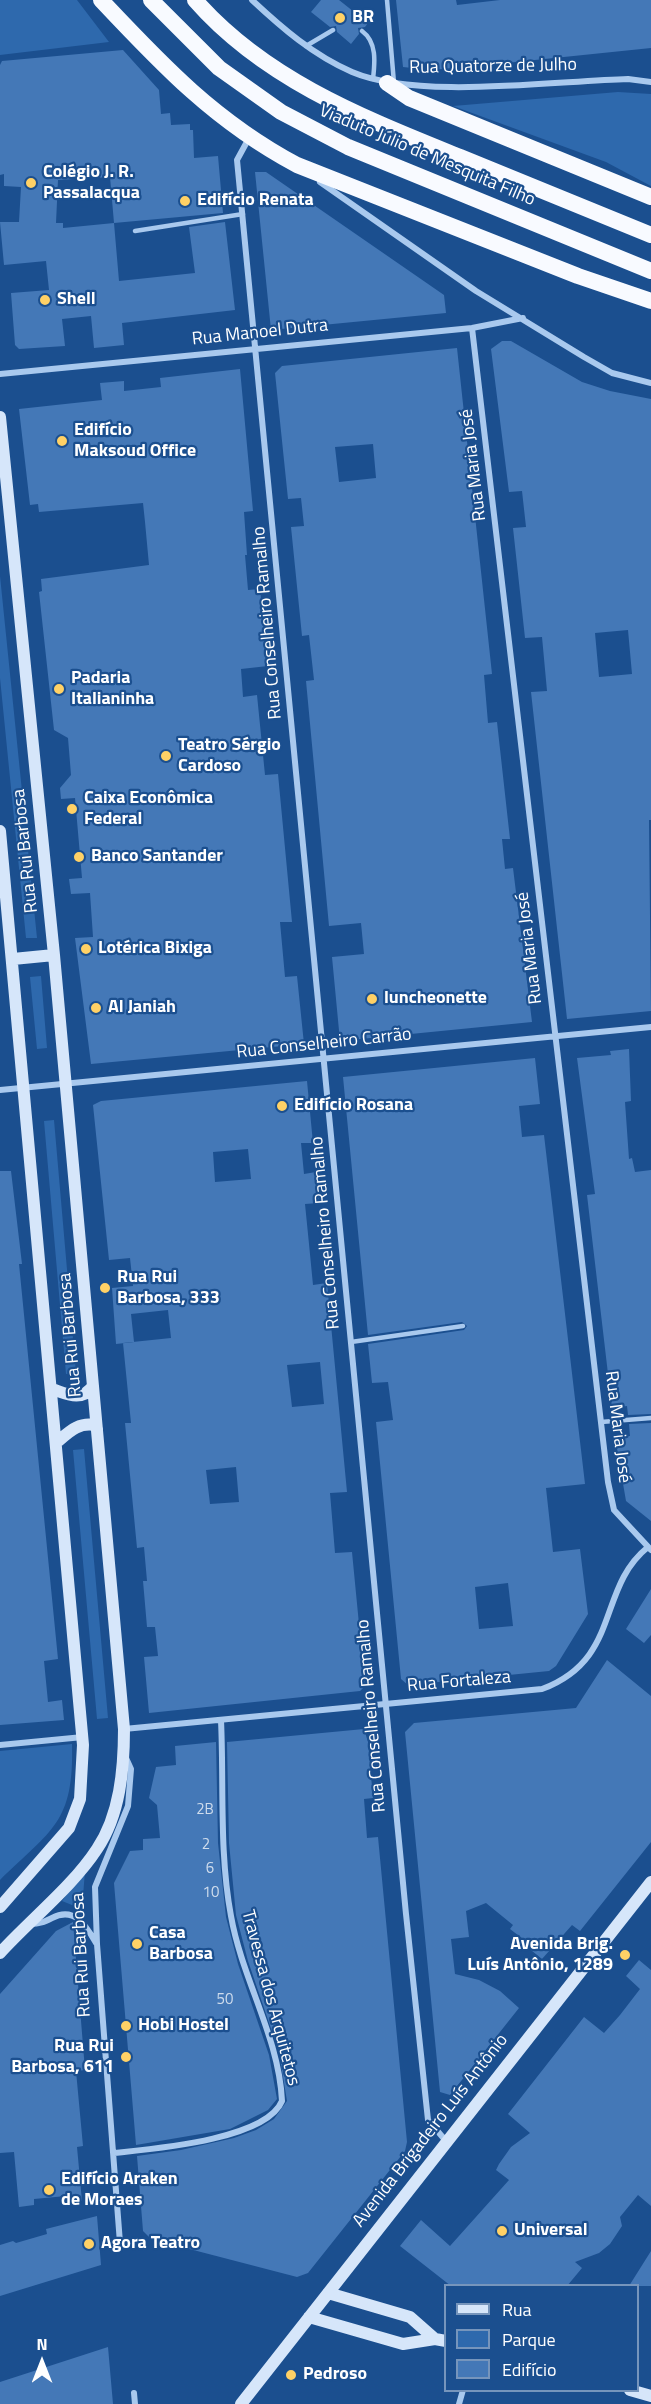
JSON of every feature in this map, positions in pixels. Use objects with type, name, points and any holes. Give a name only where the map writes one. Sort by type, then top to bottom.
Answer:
[{"type":"highway","points":[[101,0],[205,105],[249,138],[297,165],[578,276],[651,301]]},
{"type":"highway","name":"Viaduto Júlio de Mesquita Filho","points":[[151,0],[219,68],[281,112],[348,147],[651,271]]},
{"type":"highway","name":"Viaduto Júlio de Mesquita Filho","points":[[195,0],[213,20],[255,55],[321,97],[375,123],[651,235]]},
{"type":"highway","points":[[385,81],[410,98],[651,197]]},
{"type":"main road","name":"Rua Rui Barbosa","points":[[0,417],[54,955],[98,1429],[124,1729],[124,1754]]},
{"type":"main road","name":"Rua Rui Barbosa","points":[[0,831],[83,1737],[80,1799],[69,1828],[0,1907]]},
{"type":"main road","points":[[13,959],[54,955]]},
{"type":"main road","points":[[52,1389],[75,1396],[89,1393],[93,1386]]},
{"type":"main road","points":[[57,1442],[78,1426],[95,1425],[98,1429]]},
{"type":"main road","points":[[0,1953],[97,1849],[114,1814],[124,1754]]},
{"type":"main road","name":"Avenida Brigadeiro Luís Antônio","points":[[241,2404],[651,1882]]},
{"type":"main road","points":[[328,2293],[410,2317],[440,2340]]},
{"type":"main road","points":[[309,2317],[403,2344],[440,2340]]},
{"type":"main road","points":[[634,2392],[651,2396]]},
{"type":"street","name":"Rua Quatorze de Julho","points":[[252,0],[306,46],[353,72],[385,81],[447,86],[628,79],[651,82]]},
{"type":"street","name":"Rua Conselheiro Ramalho","points":[[249,138],[237,160],[386,1704],[428,2120],[446,2141]]},
{"type":"street","points":[[297,165],[477,291],[612,373],[651,383]]},
{"type":"street","name":"Rua Manoel Dutra","points":[[0,374],[472,328],[523,318]]},
{"type":"street","name":"Rua Maria José","points":[[472,328],[601,1422],[614,1510],[649,1549]]},
{"type":"street","name":"Rua Conselheiro Carrão","points":[[0,1090],[651,1027]]},
{"type":"street","name":"Rua Fortaleza","points":[[124,1729],[542,1689],[561,1682],[577,1670],[592,1651],[606,1625],[625,1572],[632,1560],[649,1549]]},
{"type":"street","name":"Travessa dos Arquitetos","points":[[114,2153],[191,2145],[222,2136],[271,2116],[282,2101],[273,2054],[231,1917],[224,1846],[221,1720]]},
{"type":"street","points":[[0,1744],[83,1737]]},
{"type":"street","name":"Rua Rui Barbosa","points":[[120,2243],[97,1944],[95,1887],[128,1806],[131,1769],[124,1754]]},
{"type":"street","points":[[26,1924],[41,1924],[55,1916],[69,1914],[78,1917],[85,1924],[97,1944]]},
{"type":"street","points":[[134,2393],[135,2404]]},
{"type":"lane","points":[[385,81],[387,0]]},
{"type":"lane","points":[[306,46],[333,30]]},
{"type":"lane","points":[[362,31],[367,35],[374,49],[385,81]]},
{"type":"lane","points":[[135,231],[243,214]]},
{"type":"lane","points":[[351,1342],[463,1326]]},
{"type":"lane","points":[[601,1422],[651,1418]]},
{"type":"green space","points":[[0,0],[77,0],[109,42],[0,55]]},
{"type":"green space","points":[[618,92],[651,94],[651,186],[606,162],[453,106]]},
{"type":"green space","points":[[0,576],[37,938],[26,938],[0,678]]},
{"type":"green space","points":[[41,976],[47,1048],[37,1049],[30,977]]},
{"type":"green space","points":[[54,1120],[76,1373],[66,1374],[44,1121]]},
{"type":"green space","points":[[84,1449],[108,1718],[97,1719],[73,1450]]},
{"type":"green space","points":[[72,1744],[72,1770],[64,1808],[46,1835],[0,1880],[0,1751]]},
{"type":"green space","points":[[85,1871],[82,1909],[62,1901]]},
{"type":"building","name":"BR","points":[[321,0],[339,0],[368,23],[365,27],[358,28],[359,34],[351,44],[337,32],[336,26],[330,27],[311,12]]},
{"type":"building","points":[[396,0],[456,0],[457,5],[500,0],[651,0],[651,48],[431,70],[403,67]]},
{"type":"building","points":[[123,50],[159,90],[161,114],[170,113],[171,125],[190,124],[190,130],[193,130],[194,158],[218,156],[223,213],[114,223],[119,281],[195,273],[189,227],[225,222],[235,310],[122,323],[124,345],[94,348],[91,316],[62,319],[65,346],[19,349],[15,345],[11,293],[49,290],[46,261],[4,265],[0,222],[19,222],[21,187],[4,186],[4,174],[0,175],[0,65],[2,61]],"holes":[[[110,177],[114,223],[63,228],[63,223],[56,223],[58,180]]]},
{"type":"building","points":[[255,172],[266,172],[444,295],[446,313],[271,330]]},
{"type":"building","points":[[502,341],[511,341],[582,382],[610,391],[651,399],[651,820],[649,820],[651,1011],[567,1019],[531,692],[547,691],[542,637],[525,638],[513,528],[526,527],[522,491],[509,492],[491,349]],"holes":[[[628,630],[632,674],[599,677],[595,633]]]},
{"type":"building","points":[[457,348],[492,674],[484,675],[488,723],[497,722],[510,839],[502,839],[505,869],[513,868],[532,1022],[340,1041],[332,957],[364,954],[361,923],[329,926],[306,681],[314,680],[309,635],[302,636],[291,527],[304,526],[301,498],[288,499],[275,373],[282,366]],"holes":[[[373,444],[376,478],[339,482],[335,447]]]},
{"type":"building","points":[[240,369],[253,511],[244,512],[248,590],[260,589],[268,666],[241,669],[243,697],[257,695],[265,775],[278,774],[292,922],[280,922],[285,977],[297,976],[304,1044],[91,1064],[75,938],[93,937],[90,893],[71,894],[69,879],[82,878],[75,798],[61,799],[60,788],[71,775],[68,738],[54,730],[39,592],[42,591],[41,579],[149,565],[143,503],[39,512],[38,504],[30,505],[19,409],[102,400],[100,383],[124,381],[124,391],[161,387],[160,378]]},
{"type":"building","points":[[629,1049],[631,1101],[625,1102],[629,1159],[632,1158],[635,1172],[651,1170],[651,1414],[628,1415],[627,1406],[612,1408],[587,1195],[595,1194],[577,1058],[611,1055],[610,1051]]},
{"type":"building","points":[[535,1058],[540,1104],[519,1106],[522,1137],[544,1135],[585,1484],[546,1488],[553,1552],[580,1549],[588,1614],[556,1666],[549,1671],[408,1685],[401,1679],[376,1422],[393,1420],[388,1382],[372,1383],[368,1344],[464,1330],[467,1326],[462,1322],[368,1335],[343,1077]],"holes":[[[508,1583],[513,1626],[479,1629],[475,1587]]]},
{"type":"building","points":[[307,1081],[313,1143],[301,1143],[304,1174],[316,1172],[319,1203],[305,1204],[313,1285],[327,1283],[347,1492],[330,1493],[335,1553],[352,1552],[365,1686],[360,1691],[149,1713],[144,1657],[158,1656],[155,1627],[147,1627],[143,1581],[147,1581],[144,1547],[137,1548],[125,1423],[131,1423],[123,1343],[116,1344],[112,1288],[133,1286],[130,1258],[109,1260],[93,1105],[101,1101]],"holes":[[[248,1149],[251,1179],[215,1182],[213,1152]],[[168,1310],[171,1338],[134,1342],[131,1314]],[[320,1362],[324,1404],[292,1407],[287,1365]],[[236,1467],[239,1502],[210,1504],[206,1470]]]},
{"type":"building","points":[[0,1171],[11,1171],[22,1264],[19,1264],[58,1659],[44,1661],[48,1702],[62,1700],[64,1720],[0,1725]]},
{"type":"building","points":[[651,1423],[651,1521],[626,1501],[615,1437],[630,1436],[629,1424]]},
{"type":"building","points":[[651,1589],[651,1635],[644,1643],[626,1629]]},
{"type":"building","points":[[607,1660],[651,1696],[651,1842],[580,1931],[572,1925],[542,1959],[521,1942],[523,1939],[510,1929],[513,1925],[486,1903],[466,1911],[469,1937],[451,1939],[455,1974],[479,1980],[500,1991],[519,2008],[450,2095],[440,2092],[405,1732],[414,1723],[576,1708]]},
{"type":"building","points":[[364,1729],[368,1742],[373,1798],[364,1799],[367,1838],[378,1837],[407,2142],[405,2151],[308,2273],[297,2277],[151,2239],[143,2231],[137,2156],[181,2150],[234,2138],[256,2130],[274,2119],[287,2101],[279,2052],[248,1961],[236,1915],[229,1843],[227,1742]]},
{"type":"building","points":[[216,1742],[218,1843],[226,1917],[238,1964],[269,2055],[277,2099],[268,2110],[230,2129],[136,2145],[114,1883],[130,1851],[143,1850],[143,1839],[160,1838],[157,1805],[149,1798],[156,1767],[176,1765],[175,1746]]},
{"type":"building","points":[[73,1922],[85,2070],[76,2071],[83,2146],[77,2147],[82,2201],[67,2202],[66,2196],[34,2199],[34,2205],[19,2207],[14,2152],[0,2153],[0,1994],[56,1931]]},
{"type":"building","points":[[639,1960],[651,1970],[651,2206],[638,2195],[620,2217],[622,2226],[610,2244],[599,2253],[575,2262],[582,2268],[569,2284],[448,2284],[400,2246],[421,2220],[450,2246],[509,2180],[496,2170],[511,2147],[530,2133],[508,2114],[584,2017],[604,2033],[620,2015],[640,1989],[626,1976]]},
{"type":"building","points":[[97,2216],[101,2265],[0,2296],[0,2245],[47,2234],[46,2229]]},
{"type":"building","points":[[651,2251],[651,2286],[630,2284]]},
{"type":"building","points":[[108,2347],[113,2404],[0,2404],[0,2382]]},
{"type":"place","name":"BR","points":[[340,18]]},
{"type":"place","name":"Colégio J. R. Passalacqua","points":[[31,183]]},
{"type":"place","name":"Edifício Renata","points":[[185,201]]},
{"type":"place","name":"Shell","points":[[45,300]]},
{"type":"place","name":"Edifício Maksoud Office","points":[[62,441]]},
{"type":"place","name":"Padaria Italianinha","points":[[59,689]]},
{"type":"place","name":"Teatro Sérgio Cardoso","points":[[166,756]]},
{"type":"place","name":"Caixa Econômica Federal","points":[[72,809]]},
{"type":"place","name":"Banco Santander","points":[[79,857]]},
{"type":"place","name":"Lotérica Bixiga","points":[[86,949]]},
{"type":"place","name":"luncheonette","points":[[372,999]]},
{"type":"place","name":"Al Janiah","points":[[96,1008]]},
{"type":"place","name":"Edifício Rosana","points":[[282,1106]]},
{"type":"place","name":"Rua Rui Barbosa, 333","points":[[105,1288]]},
{"type":"place","name":"Casa Barbosa","points":[[137,1944]]},
{"type":"place","name":"Avenida Brig. Luís Antônio, 1289","points":[[625,1955]]},
{"type":"place","name":"Hobi Hostel","points":[[126,2026]]},
{"type":"place","name":"Rua Rui Barbosa, 611","points":[[126,2057]]},
{"type":"place","name":"Edifício Araken de Moraes","points":[[49,2190]]},
{"type":"place","name":"Universal","points":[[502,2231]]},
{"type":"place","name":"Agora Teatro","points":[[89,2244]]},
{"type":"place","name":"Pedroso","points":[[291,2375]]}]
